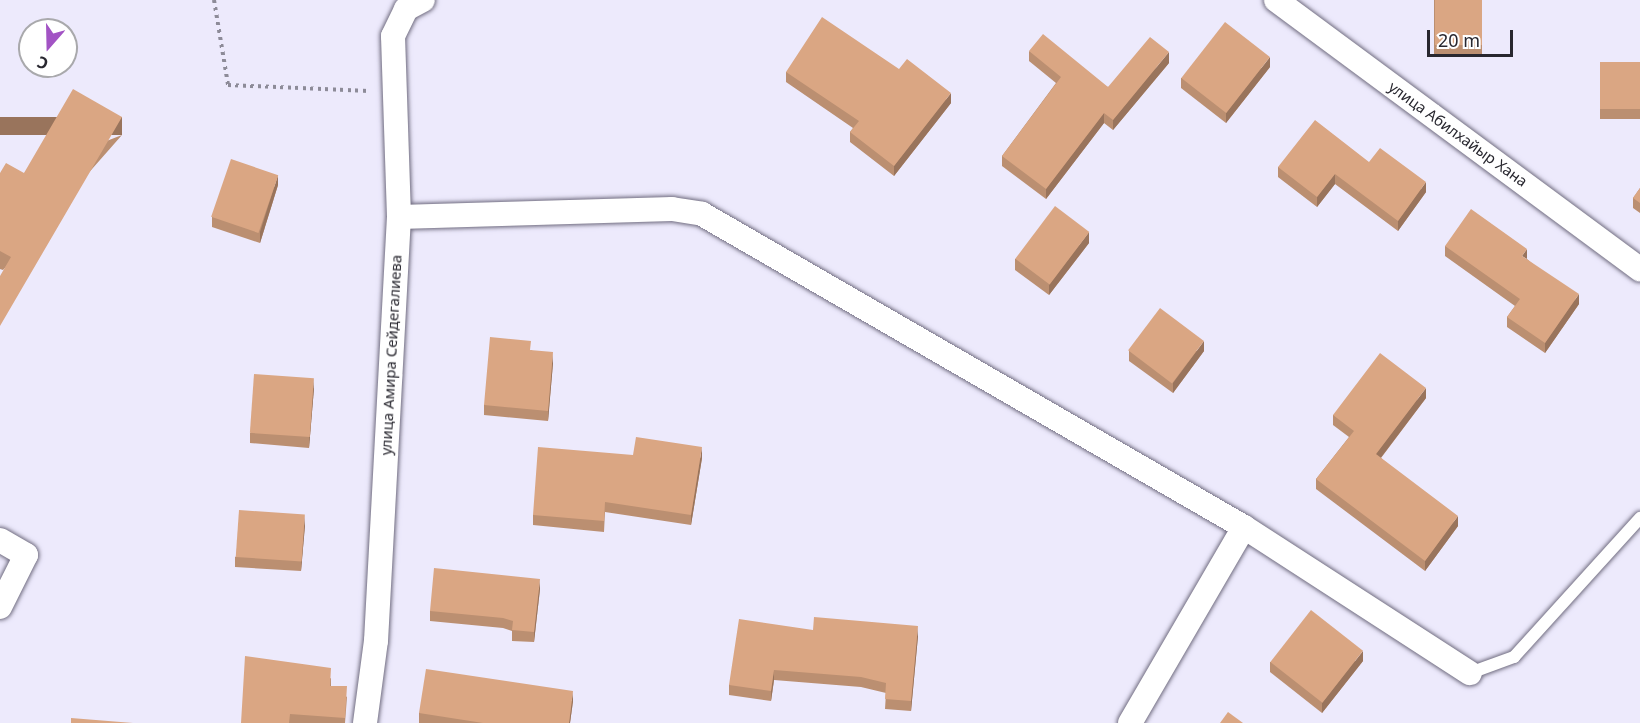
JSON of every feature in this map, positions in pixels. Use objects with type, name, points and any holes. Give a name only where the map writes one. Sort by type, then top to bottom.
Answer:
[{"type":"street","name":"улица Амира Сейдегалиева","points":[[365,723],[376,641],[399,217],[393,92],[393,36],[406,9],[423,0]]},
{"type":"street","name":"улица Абилхайыр Хана","points":[[1276,0],[1640,269]]},
{"type":"street","points":[[399,217],[672,209],[702,214],[1244,526],[1470,673]]},
{"type":"street","points":[[1130,723],[1244,526]]},
{"type":"street","points":[[0,540],[26,555],[0,607]]},
{"type":"lane","points":[[1470,673],[1514,657],[1640,518]]},
{"type":"path","points":[[214,0],[228,85],[393,92]]},
{"type":"building","points":[[1435,0],[1482,0],[1482,45],[1435,45]]},
{"type":"building","points":[[822,17],[899,69],[907,59],[951,93],[894,166],[850,132],[859,121],[786,72]]},
{"type":"building","points":[[1225,22],[1270,57],[1226,113],[1181,78]]},
{"type":"building","points":[[1043,34],[1108,87],[1150,37],[1169,52],[1113,120],[1104,113],[1046,189],[1002,156],[1061,77],[1029,51]]},
{"type":"building","points":[[1600,62],[1640,62],[1640,109],[1600,109]]},
{"type":"building","points":[[73,89],[122,117],[0,326],[0,276],[11,257],[0,251],[0,173],[6,163],[24,173]]},
{"type":"building","points":[[1315,120],[1369,162],[1380,148],[1426,182],[1398,221],[1335,174],[1317,197],[1278,167]]},
{"type":"building","points":[[231,159],[278,175],[258,233],[211,217]]},
{"type":"building","points":[[1640,188],[1640,203],[1633,198]]},
{"type":"building","points":[[1055,206],[1089,232],[1050,285],[1015,259]]},
{"type":"building","points":[[1471,209],[1527,249],[1522,256],[1579,294],[1545,343],[1507,317],[1520,299],[1445,246]]},
{"type":"building","points":[[1160,308],[1204,341],[1172,383],[1128,350]]},
{"type":"building","points":[[490,337],[531,341],[530,350],[553,352],[548,411],[484,405]]},
{"type":"building","points":[[1380,353],[1426,388],[1376,454],[1458,516],[1425,561],[1316,479],[1354,431],[1333,415]]},
{"type":"building","points":[[254,374],[314,378],[310,437],[250,433]]},
{"type":"building","points":[[636,437],[702,447],[691,515],[605,502],[604,521],[533,515],[538,447],[633,455]]},
{"type":"building","points":[[239,510],[305,515],[302,561],[236,557]]},
{"type":"building","points":[[434,568],[540,579],[534,632],[512,630],[513,621],[503,618],[430,611]]},
{"type":"building","points":[[1311,610],[1363,651],[1322,703],[1270,662]]},
{"type":"building","points":[[814,617],[918,626],[911,701],[885,699],[886,683],[861,677],[774,670],[771,691],[729,685],[739,619],[813,630]]},
{"type":"building","points":[[245,656],[331,668],[330,686],[347,686],[345,718],[290,714],[289,723],[241,723]]},
{"type":"building","points":[[426,669],[573,691],[569,723],[483,723],[419,713]]},
{"type":"building","points":[[1228,712],[1243,723],[1220,723]]},
{"type":"building","points":[[71,718],[133,723],[71,723]]}]
